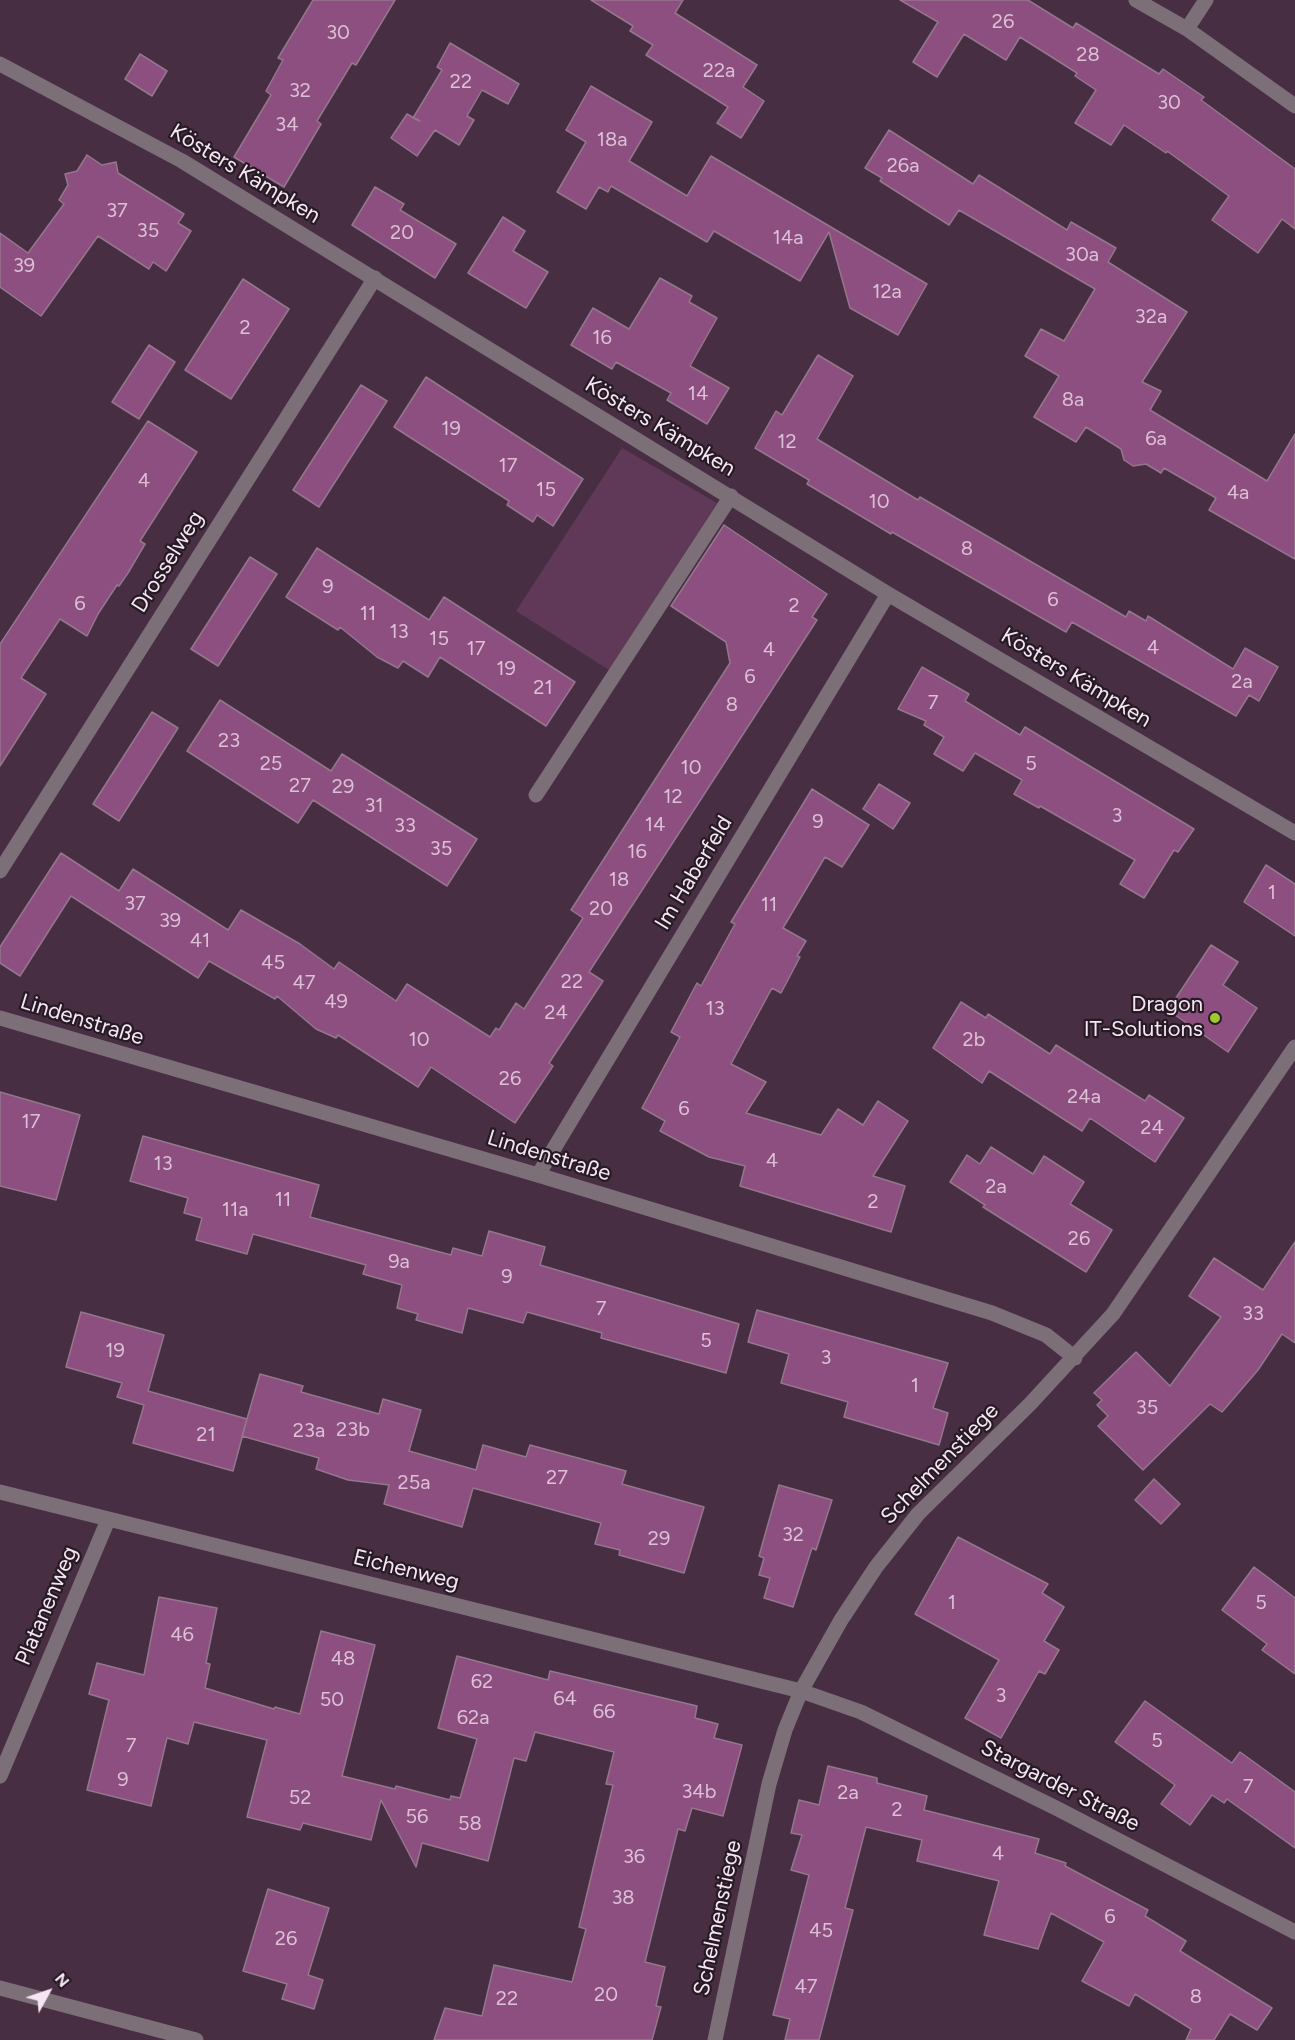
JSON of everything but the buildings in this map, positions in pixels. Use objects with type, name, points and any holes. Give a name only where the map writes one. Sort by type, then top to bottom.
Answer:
[{"type":"street","points":[[1136,0],[1187,29],[1295,106]]},
{"type":"street","points":[[1187,29],[1206,0]]},
{"type":"street","name":"Kösters Kämpken","points":[[0,64],[182,161],[888,594],[1295,833]]},
{"type":"street","name":"Drosselweg","points":[[0,871],[375,278]]},
{"type":"street","points":[[536,795],[731,496]]},
{"type":"street","name":"Im Haberfeld","points":[[538,1175],[888,594]]},
{"type":"street","name":"Lindenstraße","points":[[0,1018],[538,1175],[992,1313],[1046,1335],[1075,1358]]},
{"type":"street","name":"Schelmenstiege","points":[[715,2040],[769,1784],[785,1730],[801,1691],[847,1611],[876,1567],[918,1514],[1075,1358],[1113,1314],[1295,1047]]},
{"type":"street","name":"Eichenweg","points":[[0,1492],[801,1691]]},
{"type":"street","name":"Platanenweg","points":[[0,1776],[108,1520]]},
{"type":"street","name":"Stargarder Straße","points":[[801,1691],[861,1712],[1056,1808],[1295,1932]]},
{"type":"street","points":[[0,1988],[196,2040]]},
{"type":"shaded area","points":[[622,448],[717,503],[609,670],[516,611]]},
{"type":"place","name":"Dragon IT-Solutions","points":[[1215,1018]]}]
